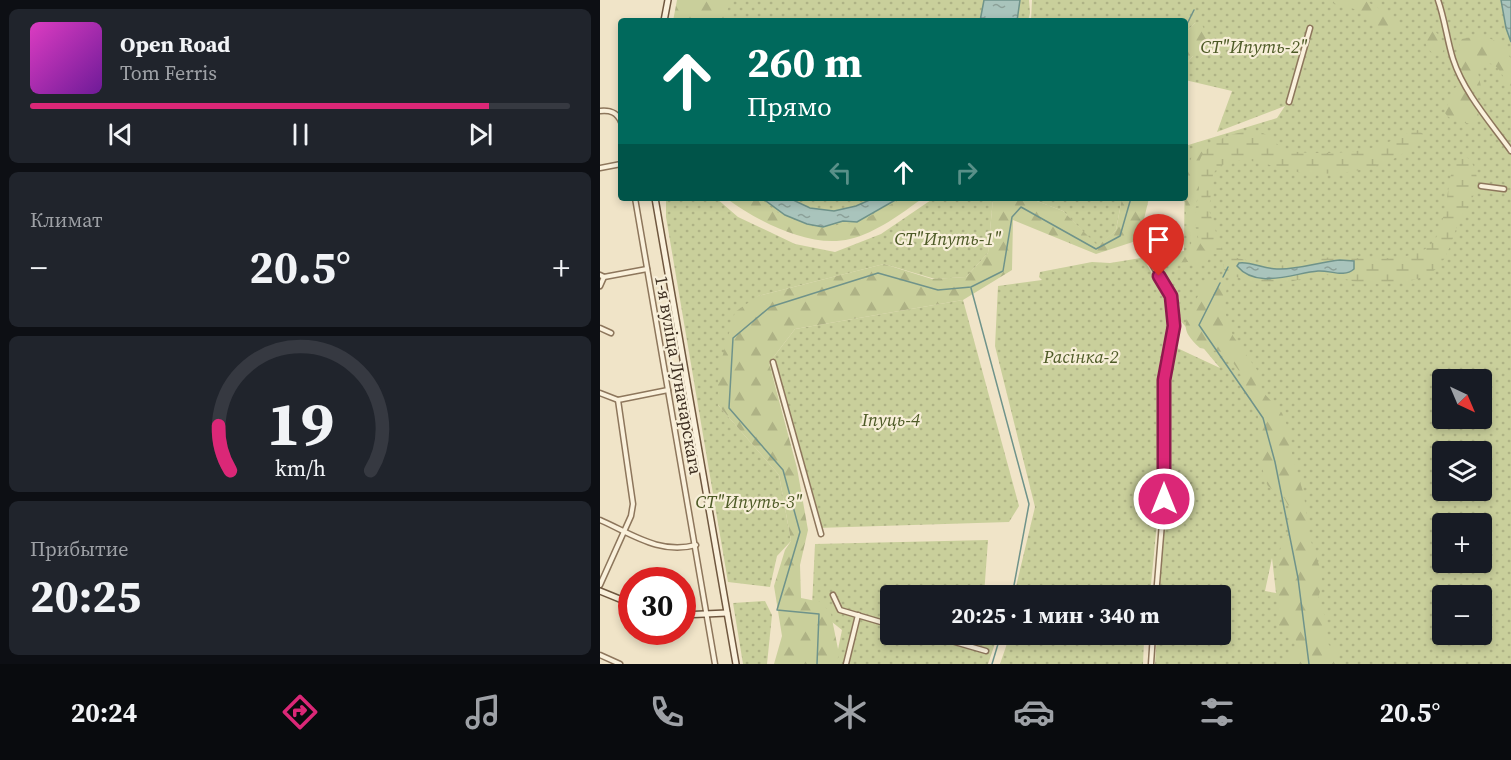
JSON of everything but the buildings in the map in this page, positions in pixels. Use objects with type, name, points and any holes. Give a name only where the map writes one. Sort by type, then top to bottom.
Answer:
[{"type":"street","points":[[665,18],[668,0]]},
{"type":"street","points":[[1438,0],[1445,19],[1454,60],[1465,83],[1511,151]]},
{"type":"street","points":[[1289,102],[1310,28]]},
{"type":"street","points":[[600,111],[607,110],[615,113],[618,118]]},
{"type":"street","points":[[600,168],[618,165]]},
{"type":"street","points":[[1481,186],[1504,189]]},
{"type":"street","name":"1-я вуліца Луначарскага","points":[[636,201],[715,664]]},
{"type":"street","points":[[656,201],[736,664]]},
{"type":"street","points":[[1153,266],[1171,296],[1174,326],[1164,380],[1164,499],[1157,585]]},
{"type":"street","points":[[600,286],[602,276],[647,269]]},
{"type":"street","points":[[600,328],[611,333]]},
{"type":"street","points":[[773,362],[821,534]]},
{"type":"street","points":[[600,393],[618,400],[668,390]]},
{"type":"street","points":[[600,585],[631,516],[633,504],[618,400]]},
{"type":"street","points":[[600,520],[666,548],[682,549],[696,545]]},
{"type":"street","points":[[600,591],[618,598]]},
{"type":"street","points":[[833,595],[840,610],[880,621]]},
{"type":"street","points":[[696,615],[727,613]]},
{"type":"street","points":[[846,664],[858,615]]},
{"type":"street","points":[[965,645],[986,651]]},
{"type":"street","points":[[1151,664],[1152,645]]},
{"type":"street","points":[[600,655],[620,664]]},
{"type":"green space","points":[[677,0],[731,0],[727,18],[674,18]]},
{"type":"green space","points":[[700,0],[1029,0],[1030,13],[1029,18],[697,18]]},
{"type":"green space","name":"СТ\"Ипуть-2\"","points":[[1032,0],[1501,0],[1511,42],[1511,664],[1155,664],[1156,645],[1231,645],[1231,585],[1160,585],[1164,534],[1168,385],[1175,347],[1220,368],[1180,320],[1179,298],[1148,255],[1184,251],[1184,201],[1188,201],[1188,145],[1277,118],[1285,106],[1217,132],[1232,91],[1188,81],[1188,62],[1193,56],[1195,23],[1188,30],[1188,18],[1031,18]],"holes":[[[1272,558],[1276,593],[1265,591]]]},
{"type":"green space","points":[[1323,0],[1364,0],[1394,17],[1400,26],[1395,31],[1383,29],[1357,10]]},
{"type":"green space","points":[[1201,22],[1208,39],[1188,62],[1188,30],[1195,23]]},
{"type":"green space","points":[[1430,30],[1436,32],[1441,40],[1444,49],[1441,56],[1427,46],[1425,35]]},
{"type":"green space","points":[[1478,36],[1498,43],[1511,59],[1511,91],[1498,68],[1488,63],[1478,72],[1480,93],[1469,86],[1462,71],[1460,46],[1462,39]]},
{"type":"green space","points":[[1458,86],[1469,96],[1479,120],[1471,123],[1461,122],[1445,113],[1453,89]]},
{"type":"green space","points":[[1418,130],[1423,134],[1422,139],[1410,149],[1382,164],[1352,171],[1305,173],[1244,160],[1232,161],[1222,166],[1213,174],[1209,210],[1222,251],[1216,254],[1211,253],[1203,247],[1195,223],[1200,184],[1200,160],[1209,147],[1225,137],[1243,132],[1258,132],[1287,150],[1333,153],[1370,148]]},
{"type":"green space","points":[[1207,141],[1209,145],[1199,162],[1199,188],[1194,218],[1198,240],[1209,256],[1208,261],[1203,265],[1188,262],[1172,263],[1168,259],[1169,254],[1185,252],[1191,245],[1186,201],[1188,201],[1188,169],[1193,154]]},
{"type":"green space","points":[[1465,156],[1472,162],[1475,170],[1477,186],[1475,192],[1461,217],[1448,252],[1435,269],[1421,278],[1375,284],[1326,275],[1273,283],[1239,278],[1224,270],[1223,262],[1232,257],[1275,266],[1323,258],[1382,258],[1412,255],[1434,241],[1438,234],[1453,165],[1459,157]]},
{"type":"green space","points":[[666,201],[719,201],[738,217],[795,244],[835,252],[881,234],[930,201],[993,201],[988,253],[966,277],[935,279],[884,264],[758,296],[718,405],[779,475],[791,541],[777,556],[770,587],[728,582],[666,217]]},
{"type":"green space","points":[[730,201],[763,201],[781,215],[812,227],[823,228],[859,222],[898,201],[919,201],[869,232],[850,239],[834,241],[818,240],[785,231]]},
{"type":"green space","points":[[740,201],[905,201],[863,229],[807,235]]},
{"type":"green space","points":[[993,201],[1037,201],[1063,211],[1098,246],[1116,230],[1121,201],[1148,201],[1139,240],[1096,254],[1013,220],[1012,270],[963,300],[795,329],[769,363],[797,468],[808,530],[800,565],[801,598],[821,602],[831,614],[839,654],[836,664],[774,664],[782,636],[774,586],[785,550],[791,541],[779,475],[718,405],[718,372],[735,312],[758,296],[884,264],[932,279],[966,277],[988,253]]},
{"type":"green space","points":[[1037,201],[1121,201],[1116,230],[1098,247],[1063,211]]},
{"type":"green space","name":"Расінка-2","points":[[1145,259],[1167,300],[1168,327],[1159,379],[1158,512],[1151,585],[1016,585],[1035,507],[995,346],[998,286],[1042,280],[1039,277],[1040,272],[1092,262],[1110,263]]},
{"type":"green space","points":[[1210,280],[1219,280],[1227,287],[1224,305],[1233,336],[1257,370],[1262,391],[1282,413],[1290,433],[1292,455],[1304,495],[1309,535],[1322,574],[1317,602],[1327,619],[1326,641],[1330,646],[1335,646],[1339,650],[1337,664],[1284,664],[1298,647],[1295,638],[1283,633],[1278,623],[1277,559],[1290,530],[1289,507],[1284,498],[1268,486],[1264,478],[1258,415],[1239,371],[1229,357],[1222,352],[1200,348],[1186,330],[1189,314],[1203,287]]},
{"type":"green space","name":"Іпуць-4","points":[[963,300],[1019,506],[1009,522],[817,528],[769,363],[795,329]]},
{"type":"green space","points":[[988,540],[985,585],[880,585],[880,645],[995,645],[988,664],[835,664],[842,630],[812,606],[815,544]]},
{"type":"green space","points":[[765,601],[772,615],[767,664],[743,664],[733,603]]},
{"type":"green space","points":[[1007,645],[1144,645],[1143,664],[1000,664]]},
{"type":"water","points":[[984,0],[1020,0],[1017,18],[981,18]]},
{"type":"water","points":[[1501,0],[1511,0],[1511,42],[1506,28]]},
{"type":"water","points":[[766,201],[795,201],[810,208],[834,211],[867,201],[894,201],[857,222],[843,221],[823,227],[807,224],[785,215]]},
{"type":"water","points":[[1340,260],[1354,261],[1354,269],[1346,273],[1318,271],[1265,279],[1245,273],[1237,266],[1243,263],[1272,269],[1285,269]]},
{"type":"waterway","points":[[1188,22],[1194,10]]},
{"type":"waterway","points":[[817,664],[819,614],[777,610],[800,532],[783,470],[729,408],[733,338],[770,307],[878,273],[938,290],[971,287],[1003,271],[1012,217],[1021,207],[1096,249],[1120,236],[1130,201]]},
{"type":"waterway","points":[[1223,277],[1228,267]]},
{"type":"waterway","points":[[1220,283],[1199,325],[1263,418],[1275,462],[1298,578],[1309,664]]},
{"type":"waterway","points":[[971,288],[1029,504],[1014,585]]},
{"type":"waterway","points":[[992,664],[998,645]]},
{"type":"route","points":[[1159,276],[1171,296],[1174,326],[1164,380],[1164,499]]},
{"type":"park label","name":"СТ\"Ипуть-1\"","points":[[948,238]]},
{"type":"park label","name":"СТ\"Ипуть-3\"","points":[[749,501]]}]
